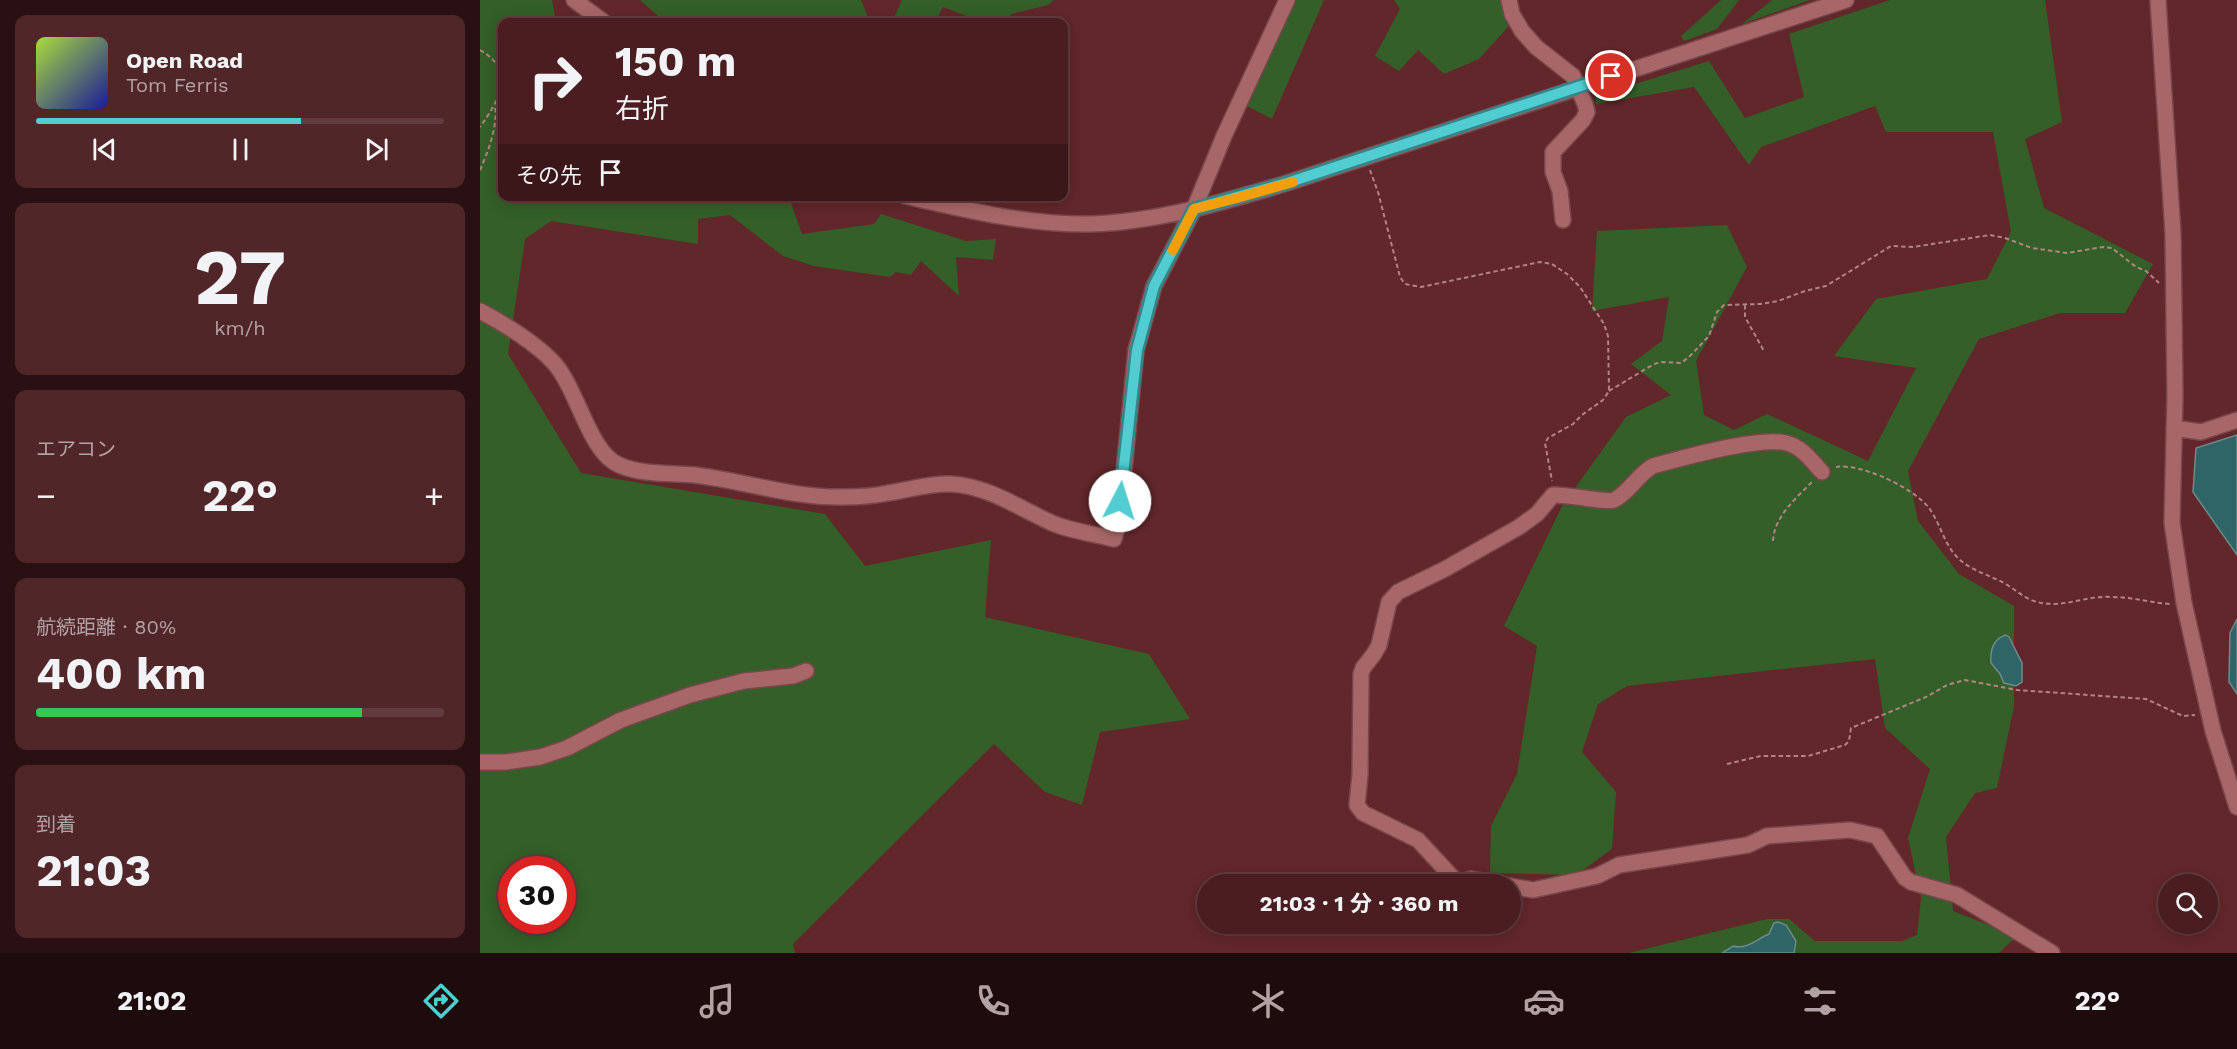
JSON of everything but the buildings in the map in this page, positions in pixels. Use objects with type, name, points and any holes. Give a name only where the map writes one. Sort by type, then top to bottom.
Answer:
[{"type":"street","points":[[573,0],[598,18]]},
{"type":"street","points":[[480,311],[525,340],[555,363],[577,399],[602,454],[619,465],[652,472],[696,475],[746,483],[806,495],[842,497],[888,494],[914,487],[952,484],[988,491],[1054,524],[1114,539],[1119,521],[1137,350],[1154,286],[1194,209],[1224,136],[1287,0]]},
{"type":"street","points":[[1509,0],[1512,14],[1522,31],[1536,47],[1573,76],[1587,112],[1583,120],[1553,152],[1553,172],[1560,191],[1563,220]]},
{"type":"street","points":[[927,201],[993,216],[1091,224],[1194,209],[1366,158],[1846,0]]},
{"type":"street","points":[[2158,0],[2173,234],[2172,523],[2184,603],[2209,712],[2237,807]]},
{"type":"street","points":[[2174,428],[2201,432],[2237,420]]},
{"type":"street","points":[[1449,874],[1418,840],[1363,813],[1357,805],[1361,753],[1361,674],[1379,645],[1389,602],[1398,592],[1446,569],[1519,527],[1537,514],[1553,495],[1582,496],[1609,501],[1621,494],[1642,472],[1653,466],[1715,451],[1771,442],[1786,443],[1797,448],[1822,472]]},
{"type":"street","points":[[480,762],[506,762],[540,757],[567,748],[621,720],[690,695],[744,681],[793,676],[806,671]]},
{"type":"street","points":[[1521,888],[1533,890],[1597,876],[1619,865],[1748,845],[1767,836],[1850,830],[1877,836],[1905,878],[1911,882],[1957,895],[2052,953]]},
{"type":"path","points":[[480,50],[492,57],[498,67]]},
{"type":"path","points":[[480,127],[495,106],[498,97]]},
{"type":"path","points":[[480,170],[489,148],[496,113],[495,106]]},
{"type":"path","points":[[1366,158],[1378,192],[1400,277],[1405,284],[1421,286],[1540,262],[1552,264],[1580,287],[1604,324],[1608,336],[1609,391]]},
{"type":"path","points":[[1553,495],[1545,443],[1548,438],[1573,424],[1603,400],[1609,391],[1654,364],[1681,363],[1689,357],[1709,336],[1719,308],[1724,305],[1778,301],[1826,286],[1891,246],[1913,247],[1990,235],[2006,238],[2032,249],[2067,253],[2103,247],[2112,248],[2136,267],[2146,271],[2163,287],[2174,290]]},
{"type":"path","points":[[1745,304],[1745,317],[1764,351]]},
{"type":"path","points":[[1773,541],[1777,526],[1785,511],[1822,472],[1845,465],[1905,487],[1918,496],[1929,508],[1954,555],[1966,565],[2031,599],[2051,605],[2110,596],[2155,603],[2184,603]]},
{"type":"path","points":[[1727,764],[1761,756],[1808,756],[1845,745],[1849,741],[1851,728],[1926,697],[1947,685],[1965,680],[2017,690],[2146,699],[2183,716],[2209,712]]},
{"type":"green space","points":[[480,0],[552,0],[555,18],[498,18],[498,201],[790,201],[802,234],[874,224],[881,214],[966,241],[996,239],[993,260],[956,257],[959,296],[921,261],[911,275],[896,272],[890,277],[814,266],[783,256],[730,215],[698,219],[698,244],[551,221],[525,239],[508,354],[581,473],[825,514],[865,566],[991,540],[985,617],[1149,654],[1190,719],[1100,732],[1082,805],[1045,792],[994,744],[793,944],[795,953],[480,953]]},
{"type":"green space","points":[[640,0],[861,0],[868,18],[660,18]]},
{"type":"green space","points":[[902,0],[1054,0],[1048,5],[1011,14],[1010,18],[972,18],[943,7],[937,18],[894,18]]},
{"type":"green space","points":[[1295,0],[1324,0],[1272,119],[1245,105]]},
{"type":"green space","points":[[1394,0],[1505,0],[1508,27],[1479,59],[1444,74],[1418,50],[1399,71],[1375,56],[1400,9]]},
{"type":"green space","points":[[1721,0],[1739,0],[1717,29],[1684,41],[1681,36]]},
{"type":"green space","points":[[1772,0],[1810,0],[1742,24]]},
{"type":"green space","points":[[1890,0],[2045,0],[2062,122],[2025,139],[2044,208],[2153,264],[2125,313],[2060,313],[1979,339],[1908,471],[1918,521],[1959,574],[2014,606],[2014,706],[1997,788],[1975,793],[1946,837],[1953,911],[2017,936],[1999,953],[1629,953],[1767,919],[1789,919],[1815,941],[1902,941],[1917,935],[1921,898],[1908,838],[1930,769],[1885,728],[1875,659],[1627,686],[1598,704],[1582,752],[1616,792],[1612,849],[1576,875],[1490,873],[1491,826],[1517,774],[1537,646],[1504,626],[1562,506],[1626,417],[1671,395],[1631,364],[1662,341],[1669,297],[1592,311],[1597,231],[1727,225],[1747,267],[1696,361],[1704,415],[1734,430],[1767,414],[1868,461],[1916,368],[1834,356],[1876,299],[1987,279],[2011,232],[1993,132],[1886,132],[1875,106],[1761,147],[1749,165],[1694,87],[1596,104],[1596,96],[1709,61],[1745,118],[1804,97],[1789,34]]},
{"type":"water","points":[[2237,435],[2237,555],[2193,492],[2196,448]]},
{"type":"water","points":[[2237,619],[2237,694],[2229,682],[2230,633]]},
{"type":"water","points":[[2006,635],[2022,663],[2022,682],[2016,686],[2004,683],[1991,663],[1993,646],[1998,639]]},
{"type":"water","points":[[1774,923],[1786,925],[1796,941],[1794,953],[1722,953],[1733,946],[1743,947],[1769,934]]},
{"type":"slow traffic","points":[[1173,250],[1194,209],[1293,182]]},
{"type":"route","points":[[1120,501],[1137,350],[1154,286],[1194,209],[1287,183],[1611,76]]}]
